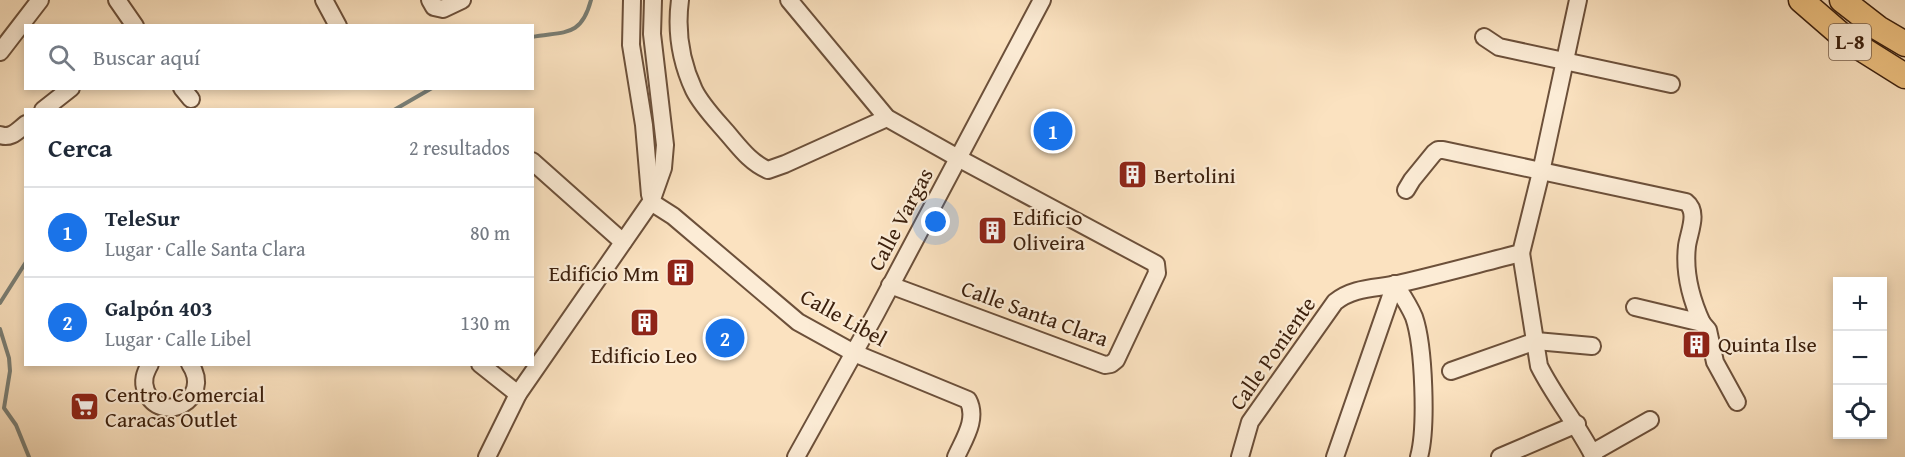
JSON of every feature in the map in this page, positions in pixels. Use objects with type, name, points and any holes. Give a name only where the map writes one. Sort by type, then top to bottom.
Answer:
[{"type":"highway","name":"L-8","points":[[1801,0],[1846,39],[1905,76]]},
{"type":"highway","name":"L-8","points":[[1842,0],[1878,28],[1905,45]]},
{"type":"street","points":[[0,52],[40,0]]},
{"type":"street","points":[[117,0],[134,24]]},
{"type":"street","points":[[324,0],[337,24]]},
{"type":"street","points":[[430,0],[434,7],[443,9],[462,0]]},
{"type":"street","points":[[632,0],[631,45],[644,125],[651,202]]},
{"type":"street","points":[[487,457],[518,394],[651,202],[663,168],[666,145],[652,34],[653,0]]},
{"type":"street","points":[[680,0],[678,16],[680,44],[695,90],[742,151],[759,166],[768,170],[785,164],[887,118]]},
{"type":"street","name":"Calle Santa Clara","points":[[789,0],[887,118],[1156,264],[1157,273],[1116,360],[1104,365],[890,285]]},
{"type":"street","name":"Calle Vargas","points":[[796,457],[1042,0]]},
{"type":"street","points":[[1578,0],[1521,253],[1539,366],[1593,455],[1650,420]]},
{"type":"street","points":[[1484,37],[1499,46],[1671,84]]},
{"type":"street","points":[[46,108],[69,90]]},
{"type":"street","points":[[0,135],[12,135],[24,126]]},
{"type":"street","points":[[1406,190],[1438,150],[1686,202],[1690,205],[1693,214],[1686,266],[1691,293],[1702,323],[1708,330],[1714,362],[1737,402]]},
{"type":"street","points":[[534,163],[623,242]]},
{"type":"street","name":"Calle Libel","points":[[651,202],[673,216],[798,322],[854,353],[968,400],[971,406],[971,425],[956,457]]},
{"type":"street","name":"Calle Poniente","points":[[1240,457],[1250,422],[1335,302],[1344,295],[1357,290],[1395,285],[1521,253]]},
{"type":"street","points":[[1335,457],[1395,285]]},
{"type":"street","points":[[1395,285],[1415,320],[1419,348],[1423,420],[1419,457]]},
{"type":"street","points":[[1635,307],[1702,323]]},
{"type":"street","points":[[1451,371],[1536,341],[1592,346]]},
{"type":"street","points":[[149,366],[144,378],[144,387],[148,395],[159,405],[170,408],[187,402],[194,395],[196,377],[192,366]]},
{"type":"street","points":[[483,366],[518,394]]},
{"type":"street","points":[[1500,457],[1576,424]]},
{"type":"waterway","points":[[534,37],[570,31],[582,21],[591,0]]},
{"type":"waterway","points":[[397,108],[429,90]]},
{"type":"waterway","points":[[0,303],[24,265]]},
{"type":"waterway","points":[[0,329],[9,358],[10,371],[4,408],[16,425],[29,457]]},
{"type":"place","name":"TeleSur","points":[[1053,131]]},
{"type":"place","name":"Bertolini","points":[[1133,175]]},
{"type":"place","name":"Edificio Oliveira","points":[[992,230]]},
{"type":"place","name":"Edificio Mm","points":[[680,273]]},
{"type":"place","name":"Edificio Leo","points":[[644,323]]},
{"type":"place","name":"Galpón 403","points":[[725,338]]},
{"type":"place","name":"Quinta Ilse","points":[[1697,344]]},
{"type":"place","name":"Centro Comercial Caracas Outlet","points":[[84,407]]}]
